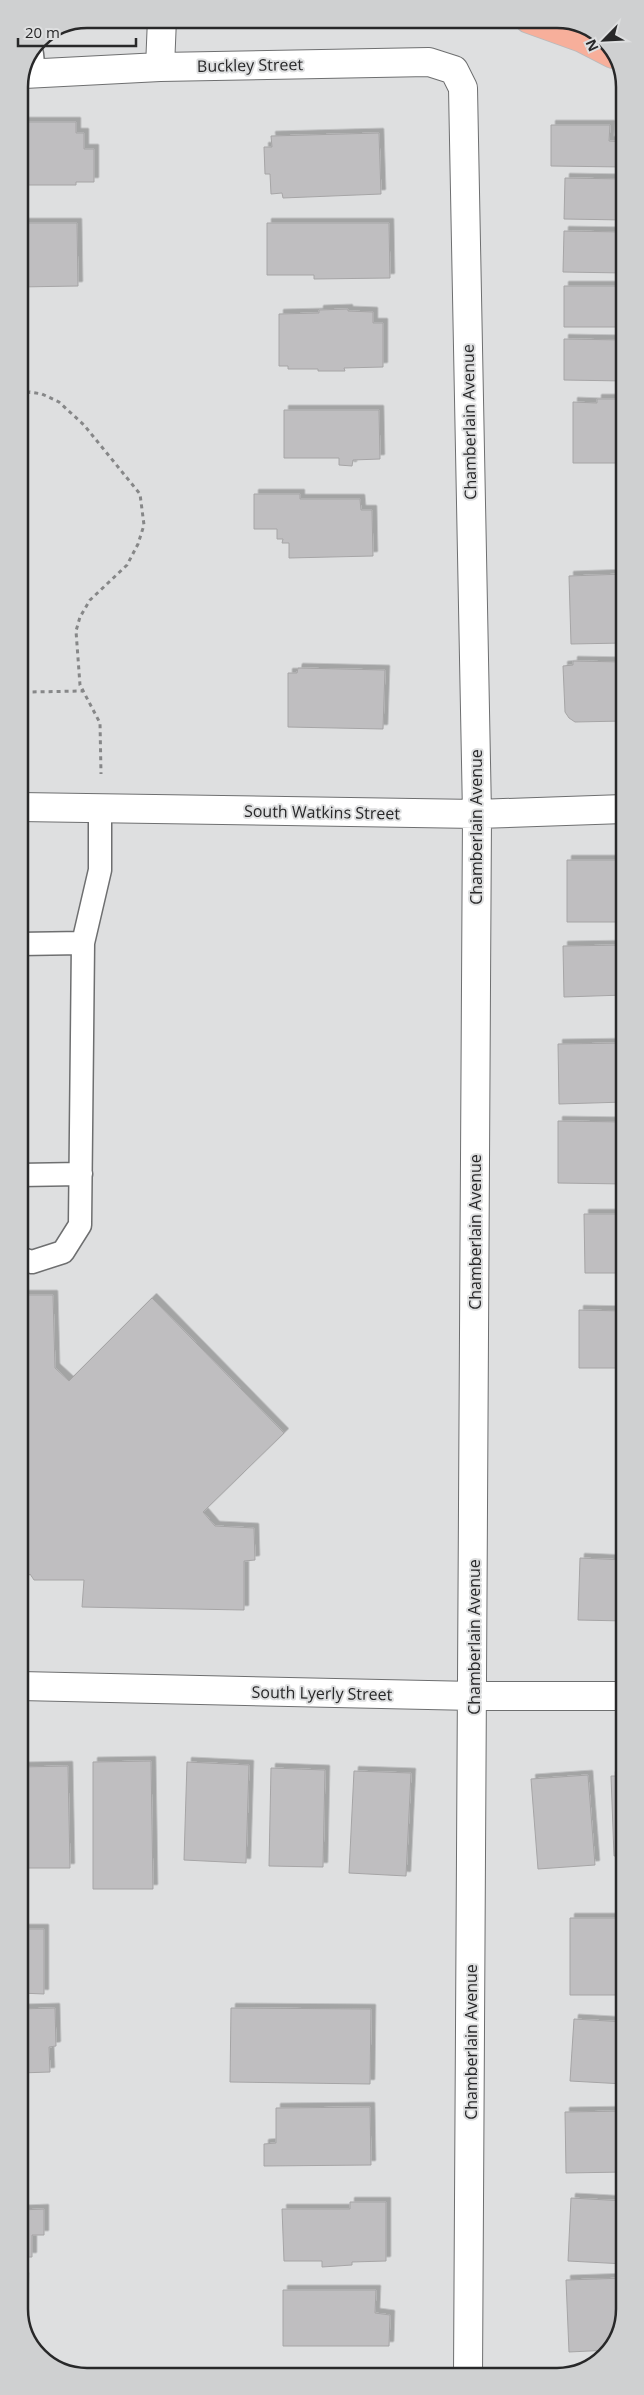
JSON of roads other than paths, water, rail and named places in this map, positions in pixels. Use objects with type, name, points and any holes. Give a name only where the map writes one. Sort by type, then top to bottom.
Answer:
[{"type":"main road","points":[[554,28],[582,38],[602,49]]},
{"type":"street","points":[[160,67],[162,28]]},
{"type":"street","name":"Buckley Street","points":[[31,67],[160,67],[429,62],[454,70],[463,88]]},
{"type":"street","name":"Chamberlain Avenue","points":[[463,88],[477,814],[474,1696],[468,2368]]},
{"type":"street","name":"South Watkins Street","points":[[28,808],[477,814],[616,809]]},
{"type":"street","name":"South Lyerly Street","points":[[28,1686],[474,1696],[616,1696]]},
{"type":"lane","points":[[28,1261],[32,1262],[63,1252],[80,1225],[83,943],[100,870],[100,809]]},
{"type":"lane","points":[[28,944],[83,943]]},
{"type":"lane","points":[[28,1176],[81,1174]]}]
